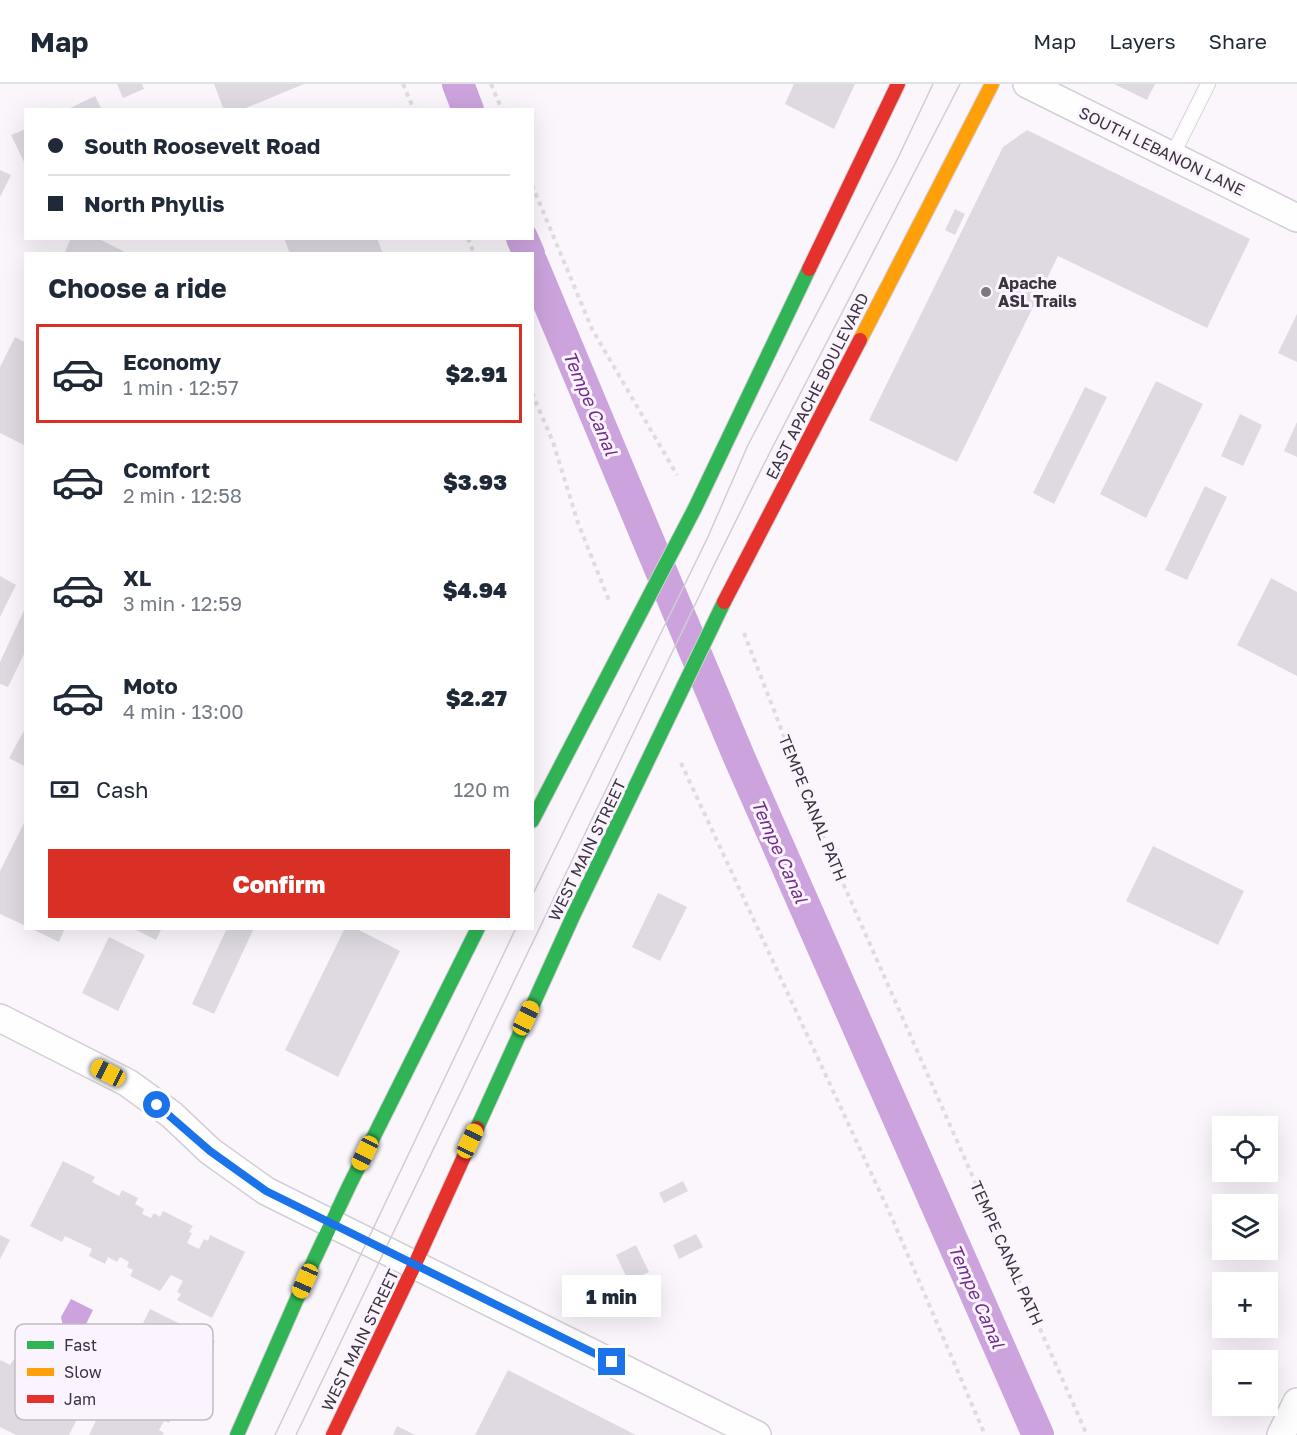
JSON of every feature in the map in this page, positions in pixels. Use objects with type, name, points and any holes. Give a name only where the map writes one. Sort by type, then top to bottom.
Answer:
[{"type":"main road","points":[[534,817],[695,508],[898,84]]},
{"type":"main road","name":"EAST APACHE BOULEVARD","points":[[675,705],[729,592],[992,84]]},
{"type":"main road","name":"WEST MAIN STREET","points":[[333,1435],[415,1264],[574,914],[675,705]]},
{"type":"main road","points":[[237,1435],[331,1224],[477,930]]},
{"type":"street","name":"SOUTH LEBANON LANE","points":[[1027,84],[1297,218]]},
{"type":"street","points":[[0,1018],[128,1083],[171,1115],[210,1151],[266,1191],[758,1435]]},
{"type":"street","points":[[1281,1435],[1297,1402]]},
{"type":"lane","points":[[1172,156],[1208,84]]},
{"type":"path","points":[[403,84],[413,108]]},
{"type":"path","points":[[491,84],[501,108]]},
{"type":"path","points":[[534,190],[592,329],[695,508]]},
{"type":"path","points":[[534,398],[553,442],[579,523],[626,642]]},
{"type":"path","name":"TEMPE CANAL PATH","points":[[729,592],[827,847],[1087,1435]]},
{"type":"path","points":[[664,726],[892,1218],[985,1435]]},
{"type":"shaded area","points":[[71,1299],[93,1310],[86,1324],[63,1324],[61,1317]]},
{"type":"building","points":[[117,84],[142,84],[144,89],[123,98]]},
{"type":"building","points":[[214,84],[304,84],[246,108],[223,108]]},
{"type":"building","points":[[794,84],[855,84],[834,129],[785,104]]},
{"type":"building","points":[[1114,84],[1155,84],[1147,100]]},
{"type":"building","points":[[95,96],[101,108],[70,108]]},
{"type":"building","points":[[24,130],[24,162],[11,135]]},
{"type":"building","name":"Apache ASL Trails","points":[[1027,130],[1250,239],[1207,328],[1058,256],[957,462],[869,420],[1003,147]]},
{"type":"building","points":[[0,170],[11,175],[0,197]]},
{"type":"building","points":[[955,209],[965,214],[955,235],[945,230]]},
{"type":"building","points":[[70,240],[101,240],[125,252],[65,252]]},
{"type":"building","points":[[285,240],[378,240],[382,252],[289,252]]},
{"type":"building","points":[[1297,314],[1297,362],[1278,353]]},
{"type":"building","points":[[15,337],[24,342],[24,445],[0,433],[0,367]]},
{"type":"building","points":[[1156,381],[1203,404],[1146,518],[1100,494]]},
{"type":"building","points":[[1085,387],[1107,397],[1054,504],[1033,493]]},
{"type":"building","points":[[1240,414],[1262,425],[1243,466],[1221,456]]},
{"type":"building","points":[[1297,422],[1297,457],[1284,451]]},
{"type":"building","points":[[1205,486],[1227,497],[1187,580],[1165,570]]},
{"type":"building","points":[[0,576],[16,585],[0,617]]},
{"type":"building","points":[[1271,578],[1297,592],[1297,676],[1237,645]]},
{"type":"building","points":[[24,610],[24,654],[8,687],[0,684],[0,662]]},
{"type":"building","points":[[24,731],[24,766],[9,758]]},
{"type":"building","points":[[24,823],[24,925],[0,914],[0,871]]},
{"type":"building","points":[[1153,846],[1244,891],[1218,945],[1126,901]]},
{"type":"building","points":[[658,893],[687,907],[660,961],[632,947]]},
{"type":"building","points":[[34,930],[64,930],[59,942]]},
{"type":"building","points":[[136,930],[161,930],[156,940]]},
{"type":"building","points":[[226,930],[253,930],[214,1014],[192,1004]]},
{"type":"building","points":[[344,930],[359,930],[400,951],[338,1077],[285,1050]]},
{"type":"building","points":[[109,937],[145,955],[118,1011],[82,993]]},
{"type":"building","points":[[63,1161],[95,1177],[92,1182],[119,1196],[122,1190],[138,1198],[135,1204],[144,1209],[142,1214],[151,1218],[154,1213],[160,1217],[163,1211],[193,1226],[187,1243],[199,1249],[204,1239],[208,1241],[210,1235],[245,1252],[212,1318],[177,1300],[181,1294],[177,1292],[183,1281],[171,1275],[160,1291],[130,1276],[133,1270],[127,1267],[129,1262],[120,1257],[117,1262],[108,1257],[105,1264],[89,1256],[92,1249],[65,1236],[62,1242],[30,1226]]},
{"type":"building","points":[[683,1181],[688,1191],[664,1203],[659,1193]]},
{"type":"building","points":[[696,1234],[703,1247],[679,1259],[673,1245]]},
{"type":"building","points":[[0,1235],[10,1240],[0,1259]]},
{"type":"building","points":[[636,1245],[649,1272],[629,1282],[616,1255]]},
{"type":"building","points":[[150,1309],[180,1324],[143,1324]]},
{"type":"building","points":[[1,1360],[10,1365],[15,1360],[15,1420],[76,1420],[69,1435],[16,1435],[0,1427],[0,1362]]},
{"type":"building","points":[[508,1370],[636,1435],[475,1435]]},
{"type":"building","points":[[96,1420],[170,1420],[169,1423],[164,1421],[159,1430],[164,1433],[163,1435],[89,1435]]},
{"type":"building","points":[[397,1426],[415,1435],[393,1435]]},
{"type":"waterway","name":"Tempe Canal","points":[[458,84],[467,108]]},
{"type":"waterway","name":"Tempe Canal","points":[[523,240],[528,252]]},
{"type":"waterway","name":"Tempe Canal","points":[[534,268],[739,757],[1038,1435]]},
{"type":"tram line","points":[[534,892],[707,539],[748,445],[897,160],[933,84]]},
{"type":"tram line","points":[[296,1435],[716,561],[960,84]]},
{"type":"tram line","points":[[275,1435],[515,930]]},
{"type":"traffic: fast","points":[[534,817],[695,508],[809,269]]},
{"type":"traffic: fast","points":[[477,1128],[574,914],[724,602]]},
{"type":"traffic: fast","points":[[237,1435],[349,1186],[477,930]]},
{"type":"traffic: slow","points":[[860,340],[992,84]]},
{"type":"traffic: jam","points":[[809,269],[898,84]]},
{"type":"traffic: jam","points":[[724,602],[860,340]]},
{"type":"traffic: jam","points":[[333,1435],[477,1128]]},
{"type":"place","name":"Apache ASL Trails","points":[[986,292]]},
{"type":"route","points":[[157,1105],[210,1151],[266,1191],[612,1362]]}]
